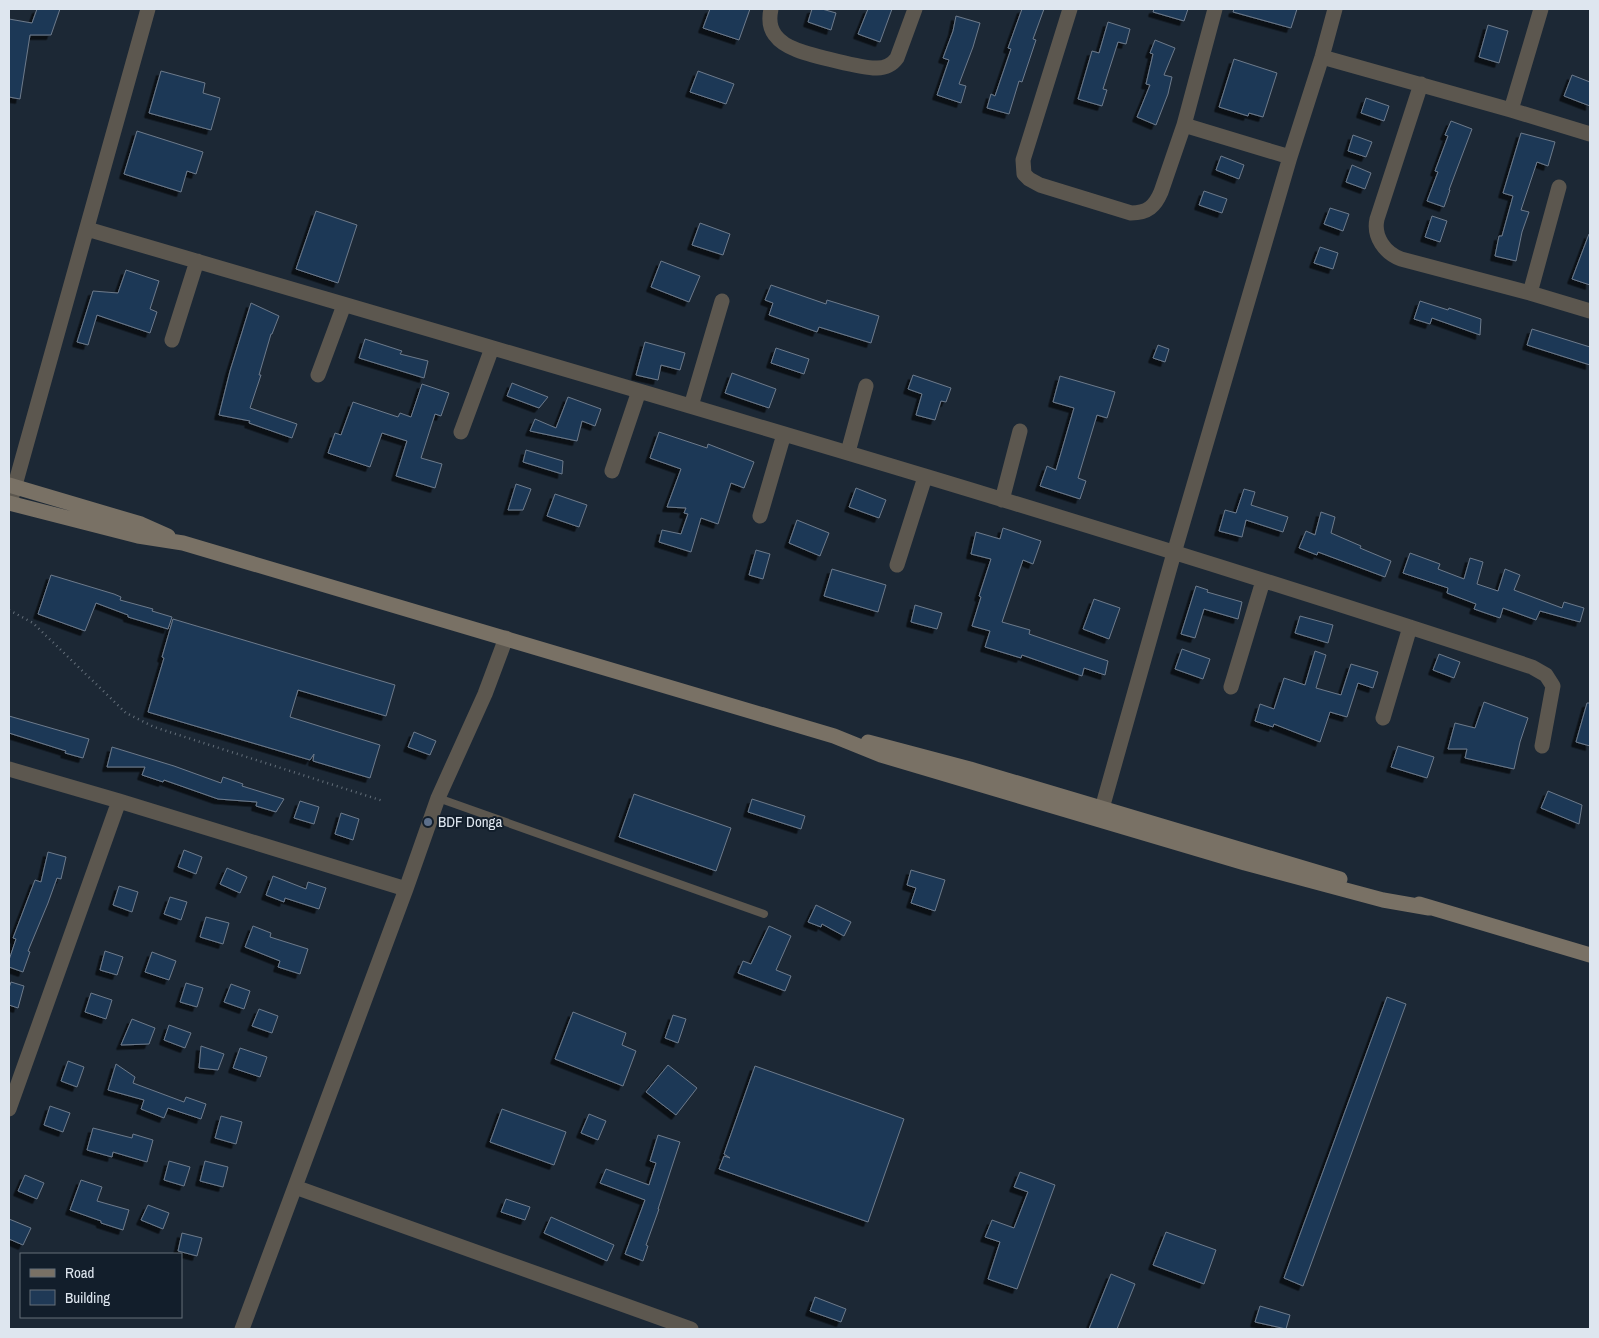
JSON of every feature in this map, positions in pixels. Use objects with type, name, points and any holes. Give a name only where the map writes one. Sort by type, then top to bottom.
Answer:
[{"type":"main road","points":[[11,485],[142,524],[183,543]]},
{"type":"main road","points":[[9,503],[122,533],[183,543],[834,736],[881,755],[1100,815],[1245,863],[1383,900],[1429,908],[1590,955]]},
{"type":"street","points":[[9,503],[11,485],[87,229],[148,9]]},
{"type":"street","points":[[771,9],[769,22],[774,34],[785,44],[799,51],[871,68],[886,67],[897,58],[915,9]]},
{"type":"street","points":[[1070,9],[1022,166],[1026,177],[1040,185],[1126,212],[1144,212],[1154,205],[1161,192],[1184,125],[1215,9]]},
{"type":"street","points":[[1100,815],[1174,553],[1335,9]]},
{"type":"street","points":[[1511,110],[1541,9]]},
{"type":"street","points":[[1322,57],[1590,134]]},
{"type":"street","points":[[1421,84],[1377,219],[1380,242],[1386,250],[1401,259],[1590,311]]},
{"type":"street","points":[[1184,125],[1290,157]]},
{"type":"street","points":[[1530,293],[1559,187]]},
{"type":"street","points":[[87,229],[848,452],[1410,627],[1532,667],[1546,674],[1553,686],[1542,746]]},
{"type":"street","points":[[172,340],[197,261]]},
{"type":"street","points":[[691,406],[722,301]]},
{"type":"street","points":[[318,375],[344,304]]},
{"type":"street","points":[[461,432],[492,348]]},
{"type":"street","points":[[848,452],[866,386]]},
{"type":"street","points":[[612,471],[638,391]]},
{"type":"street","points":[[1002,500],[1020,431]]},
{"type":"street","points":[[760,516],[784,434]]},
{"type":"street","points":[[898,565],[925,477]]},
{"type":"street","points":[[1232,687],[1263,581]]},
{"type":"street","points":[[1383,718],[1410,627]]},
{"type":"street","points":[[242,1329],[438,798],[484,694],[506,638]]},
{"type":"street","points":[[9,769],[406,889]]},
{"type":"street","points":[[9,1109],[15,1069],[119,801]]},
{"type":"street","points":[[295,1187],[691,1329]]},
{"type":"lane","points":[[438,798],[764,914]]},
{"type":"path","points":[[9,610],[33,623],[126,713],[154,728],[384,801]]},
{"type":"building","points":[[37,9],[60,9],[51,35],[30,35],[20,99],[9,97],[9,19],[32,23]]},
{"type":"building","points":[[710,9],[750,9],[739,40],[703,28]]},
{"type":"building","points":[[812,9],[822,9],[836,13],[831,30],[808,22]]},
{"type":"building","points":[[868,9],[892,9],[880,42],[858,34]]},
{"type":"building","points":[[1022,9],[1044,9],[1033,39],[1036,40],[1022,82],[1019,81],[1009,114],[987,108],[991,94],[995,96],[1011,49],[1008,48]]},
{"type":"building","points":[[1154,9],[1188,9],[1184,21],[1153,12]]},
{"type":"building","points":[[1234,9],[1297,9],[1291,28],[1233,12]]},
{"type":"building","points":[[956,16],[980,23],[959,84],[966,86],[961,103],[937,95],[949,60],[943,58],[953,31]]},
{"type":"building","points":[[1108,22],[1130,29],[1126,44],[1118,42],[1103,89],[1107,90],[1102,106],[1078,99],[1092,51],[1099,53]]},
{"type":"building","points":[[1488,25],[1508,31],[1499,63],[1479,57]]},
{"type":"building","points":[[1155,40],[1175,48],[1164,75],[1172,77],[1168,94],[1156,125],[1137,117],[1150,85],[1146,84],[1153,54],[1150,53]]},
{"type":"building","points":[[1234,59],[1277,73],[1263,117],[1249,113],[1248,116],[1219,107]]},
{"type":"building","points":[[161,71],[205,83],[203,93],[220,98],[211,130],[149,113]]},
{"type":"building","points":[[698,71],[734,84],[726,104],[690,92]]},
{"type":"building","points":[[1572,75],[1590,82],[1590,106],[1564,96]]},
{"type":"building","points":[[1366,98],[1389,106],[1384,121],[1361,113]]},
{"type":"building","points":[[1451,121],[1472,129],[1444,207],[1427,201],[1438,172],[1435,171],[1448,136],[1445,135]]},
{"type":"building","points":[[137,131],[203,152],[196,174],[187,171],[181,192],[124,174]]},
{"type":"building","points":[[1521,133],[1555,142],[1548,166],[1537,162],[1521,210],[1529,212],[1522,232],[1516,261],[1495,256],[1499,236],[1502,236],[1513,196],[1503,193]]},
{"type":"building","points":[[1353,135],[1372,142],[1366,157],[1348,151]]},
{"type":"building","points":[[1221,156],[1244,165],[1239,179],[1216,170]]},
{"type":"building","points":[[1352,165],[1371,173],[1365,189],[1346,182]]},
{"type":"building","points":[[1204,191],[1227,199],[1222,213],[1199,205]]},
{"type":"building","points":[[1330,208],[1349,214],[1343,231],[1324,224]]},
{"type":"building","points":[[316,211],[357,225],[338,283],[296,269]]},
{"type":"building","points":[[1432,216],[1447,221],[1440,242],[1425,237]]},
{"type":"building","points":[[700,223],[730,234],[723,255],[692,245]]},
{"type":"building","points":[[1590,234],[1590,285],[1572,279]]},
{"type":"building","points":[[1320,247],[1338,253],[1333,269],[1314,263]]},
{"type":"building","points":[[661,261],[700,276],[689,302],[651,287]]},
{"type":"building","points":[[126,270],[159,281],[150,309],[157,312],[150,333],[97,315],[88,345],[77,342],[93,291],[118,293]]},
{"type":"building","points":[[771,285],[826,304],[827,300],[879,316],[871,343],[819,327],[817,332],[769,315],[773,303],[765,300]]},
{"type":"building","points":[[1420,301],[1481,319],[1480,335],[1432,318],[1430,324],[1414,319]]},
{"type":"building","points":[[251,303],[279,316],[271,334],[259,375],[261,375],[250,408],[297,424],[292,438],[249,423],[250,421],[219,415],[230,371]]},
{"type":"building","points":[[1532,329],[1590,347],[1590,365],[1527,345]]},
{"type":"building","points":[[365,339],[402,351],[400,354],[428,361],[424,378],[359,358]]},
{"type":"building","points":[[645,342],[685,353],[680,370],[661,365],[658,380],[636,375]]},
{"type":"building","points":[[1158,345],[1169,349],[1165,362],[1153,358]]},
{"type":"building","points":[[776,348],[809,359],[804,374],[771,363]]},
{"type":"building","points":[[732,373],[776,389],[769,408],[725,393]]},
{"type":"building","points":[[913,375],[951,388],[946,402],[941,401],[935,420],[916,415],[922,394],[908,389]]},
{"type":"building","points":[[1060,376],[1115,392],[1107,418],[1097,415],[1078,478],[1086,481],[1080,499],[1040,486],[1047,466],[1056,470],[1074,408],[1053,402]]},
{"type":"building","points":[[512,383],[548,397],[539,408],[507,396]]},
{"type":"building","points":[[422,384],[449,393],[441,416],[435,414],[421,458],[442,464],[435,488],[396,476],[407,441],[382,433],[370,467],[328,453],[335,433],[341,435],[353,402],[398,417],[400,413],[411,417]]},
{"type":"building","points":[[568,397],[601,409],[595,426],[582,421],[577,441],[530,431],[535,419],[556,428]]},
{"type":"building","points":[[659,432],[707,448],[708,444],[754,462],[744,488],[731,483],[718,524],[701,518],[691,552],[659,542],[662,530],[681,534],[688,514],[684,513],[686,508],[667,507],[681,469],[650,458]]},
{"type":"building","points":[[526,450],[563,461],[562,474],[523,462]]},
{"type":"building","points":[[516,484],[531,489],[523,510],[508,510]]},
{"type":"building","points":[[856,488],[886,500],[879,518],[849,507]]},
{"type":"building","points":[[1244,489],[1255,492],[1251,505],[1288,517],[1283,532],[1246,520],[1242,537],[1219,531],[1225,510],[1236,513]]},
{"type":"building","points":[[555,494],[587,505],[579,527],[547,516]]},
{"type":"building","points":[[1321,512],[1335,517],[1331,533],[1391,561],[1385,577],[1318,552],[1317,555],[1299,548],[1306,531],[1315,535]]},
{"type":"building","points":[[797,520],[829,533],[820,556],[789,543]]},
{"type":"building","points":[[1003,528],[1041,541],[1033,564],[1023,560],[1002,622],[1030,630],[1029,634],[1108,661],[1105,675],[1084,668],[1082,676],[1022,655],[1021,658],[985,647],[990,631],[972,626],[991,559],[971,554],[976,532],[1000,539]]},
{"type":"building","points":[[756,550],[770,554],[763,579],[749,575]]},
{"type":"building","points":[[1410,553],[1440,564],[1438,569],[1464,579],[1470,558],[1483,562],[1477,584],[1498,591],[1505,569],[1520,575],[1514,590],[1562,608],[1564,602],[1584,608],[1580,622],[1540,611],[1536,620],[1503,608],[1500,618],[1474,609],[1476,604],[1447,593],[1448,588],[1403,573]]},
{"type":"building","points":[[832,569],[886,585],[878,612],[824,596]]},
{"type":"building","points":[[51,575],[114,594],[121,597],[120,600],[153,609],[152,611],[172,617],[168,629],[128,617],[128,615],[96,603],[85,631],[38,614]]},
{"type":"building","points":[[1196,586],[1208,590],[1207,592],[1242,602],[1238,619],[1204,609],[1195,638],[1181,634]]},
{"type":"building","points":[[1094,599],[1120,608],[1109,639],[1083,629]]},
{"type":"building","points":[[915,605],[942,613],[937,629],[911,622]]},
{"type":"building","points":[[1300,616],[1333,625],[1328,643],[1295,633]]},
{"type":"building","points":[[173,619],[395,685],[386,716],[298,690],[290,717],[380,745],[370,778],[313,761],[314,754],[310,760],[148,712]]},
{"type":"building","points":[[1182,649],[1210,659],[1203,679],[1175,669]]},
{"type":"building","points":[[1315,651],[1326,655],[1316,688],[1341,695],[1351,664],[1378,672],[1373,688],[1358,683],[1347,717],[1330,712],[1320,742],[1274,724],[1273,727],[1255,721],[1260,704],[1274,709],[1284,678],[1305,685]]},
{"type":"building","points":[[1439,654],[1460,662],[1454,678],[1433,670]]},
{"type":"building","points":[[1484,702],[1528,718],[1514,769],[1465,758],[1467,749],[1448,749],[1455,723],[1475,728]]},
{"type":"building","points":[[1587,703],[1590,703],[1590,746],[1576,742]]},
{"type":"building","points":[[9,716],[89,739],[83,758],[9,733]]},
{"type":"building","points":[[414,732],[436,741],[430,755],[408,747]]},
{"type":"building","points":[[1398,746],[1434,757],[1427,778],[1391,767]]},
{"type":"building","points":[[112,747],[221,783],[223,777],[243,784],[242,786],[284,799],[276,812],[256,806],[257,802],[218,799],[164,780],[163,782],[142,775],[145,767],[107,767]]},
{"type":"building","points":[[1548,791],[1582,805],[1579,824],[1541,808]]},
{"type":"building","points":[[634,794],[731,828],[716,871],[619,837]]},
{"type":"building","points":[[752,799],[805,816],[801,829],[748,812]]},
{"type":"building","points":[[300,801],[319,807],[314,824],[294,818]]},
{"type":"building","points":[[341,813],[359,819],[353,840],[335,834]]},
{"type":"building","points":[[184,850],[202,857],[196,874],[178,867]]},
{"type":"building","points":[[48,852],[66,857],[61,879],[57,878],[28,951],[30,952],[23,972],[9,967],[9,960],[16,939],[13,938],[35,880],[41,882]]},
{"type":"building","points":[[227,868],[247,877],[240,893],[220,884]]},
{"type":"building","points":[[911,870],[945,880],[935,911],[911,903],[916,888],[907,885]]},
{"type":"building","points":[[273,876],[306,889],[308,882],[326,888],[319,909],[285,898],[284,902],[266,895]]},
{"type":"building","points":[[119,886],[138,892],[132,912],[113,905]]},
{"type":"building","points":[[170,897],[187,902],[181,920],[164,914]]},
{"type":"building","points":[[816,905],[851,922],[844,936],[822,924],[821,927],[808,922]]},
{"type":"building","points":[[206,917],[229,923],[223,944],[200,937]]},
{"type":"building","points":[[253,926],[271,933],[270,937],[308,949],[300,974],[278,967],[280,961],[245,947]]},
{"type":"building","points":[[769,926],[791,936],[776,970],[791,976],[785,991],[738,973],[743,961],[751,964]]},
{"type":"building","points":[[105,951],[123,957],[117,975],[100,970]]},
{"type":"building","points":[[152,952],[176,961],[169,980],[145,972]]},
{"type":"building","points":[[11,982],[24,986],[18,1008],[9,1005]]},
{"type":"building","points":[[186,983],[203,988],[197,1007],[180,1002]]},
{"type":"building","points":[[231,984],[250,991],[244,1009],[224,1002]]},
{"type":"building","points":[[91,993],[112,1000],[106,1019],[85,1012]]},
{"type":"building","points":[[1387,997],[1406,1004],[1303,1286],[1284,1278]]},
{"type":"building","points":[[259,1009],[278,1016],[272,1033],[252,1026]]},
{"type":"building","points":[[573,1012],[626,1033],[622,1045],[636,1051],[623,1086],[555,1059]]},
{"type":"building","points":[[673,1015],[686,1019],[678,1043],[665,1038]]},
{"type":"building","points":[[132,1019],[155,1028],[149,1044],[121,1045]]},
{"type":"building","points":[[169,1025],[191,1033],[185,1048],[164,1040]]},
{"type":"building","points":[[201,1046],[224,1054],[218,1070],[199,1068]]},
{"type":"building","points":[[240,1048],[267,1057],[260,1077],[233,1068]]},
{"type":"building","points":[[68,1061],[84,1067],[77,1087],[61,1081]]},
{"type":"building","points":[[116,1064],[135,1077],[133,1083],[184,1102],[186,1097],[206,1104],[201,1119],[168,1108],[164,1118],[141,1109],[144,1100],[108,1090]]},
{"type":"building","points":[[668,1065],[697,1088],[676,1115],[646,1092]]},
{"type":"building","points":[[755,1066],[904,1119],[868,1222],[719,1169],[724,1156],[730,1158],[724,1154]]},
{"type":"building","points":[[50,1106],[70,1113],[63,1132],[44,1125]]},
{"type":"building","points":[[502,1109],[566,1132],[554,1165],[490,1142]]},
{"type":"building","points":[[589,1114],[606,1121],[598,1140],[581,1133]]},
{"type":"building","points":[[221,1116],[242,1122],[236,1144],[215,1138]]},
{"type":"building","points":[[93,1128],[132,1138],[133,1134],[153,1140],[147,1162],[113,1152],[112,1157],[87,1150]]},
{"type":"building","points":[[658,1135],[680,1142],[646,1245],[648,1246],[643,1261],[625,1254],[645,1200],[600,1183],[606,1169],[649,1185],[656,1163],[650,1161]]},
{"type":"building","points":[[169,1161],[190,1167],[184,1186],[164,1180]]},
{"type":"building","points":[[205,1161],[228,1167],[223,1187],[200,1181]]},
{"type":"building","points":[[1020,1172],[1055,1185],[1017,1289],[988,1279],[1000,1242],[985,1237],[992,1220],[1014,1228],[1028,1192],[1014,1187]]},
{"type":"building","points":[[25,1175],[44,1183],[37,1199],[18,1191]]},
{"type":"building","points":[[81,1180],[102,1187],[97,1201],[129,1210],[123,1230],[70,1210]]},
{"type":"building","points":[[506,1199],[530,1207],[525,1220],[501,1212]]},
{"type":"building","points":[[148,1205],[169,1213],[163,1229],[141,1220]]},
{"type":"building","points":[[551,1217],[614,1245],[607,1261],[544,1233]]},
{"type":"building","points":[[9,1219],[31,1228],[23,1245],[9,1239]]},
{"type":"building","points":[[1166,1232],[1216,1250],[1204,1284],[1153,1265]]},
{"type":"building","points":[[182,1233],[202,1238],[197,1256],[178,1251]]},
{"type":"building","points":[[1111,1274],[1135,1284],[1117,1329],[1089,1329]]},
{"type":"building","points":[[815,1297],[846,1309],[841,1322],[810,1311]]},
{"type":"building","points":[[1260,1306],[1290,1315],[1286,1329],[1255,1322]]},
{"type":"place","name":"BDF Donga","points":[[428,822]]}]
